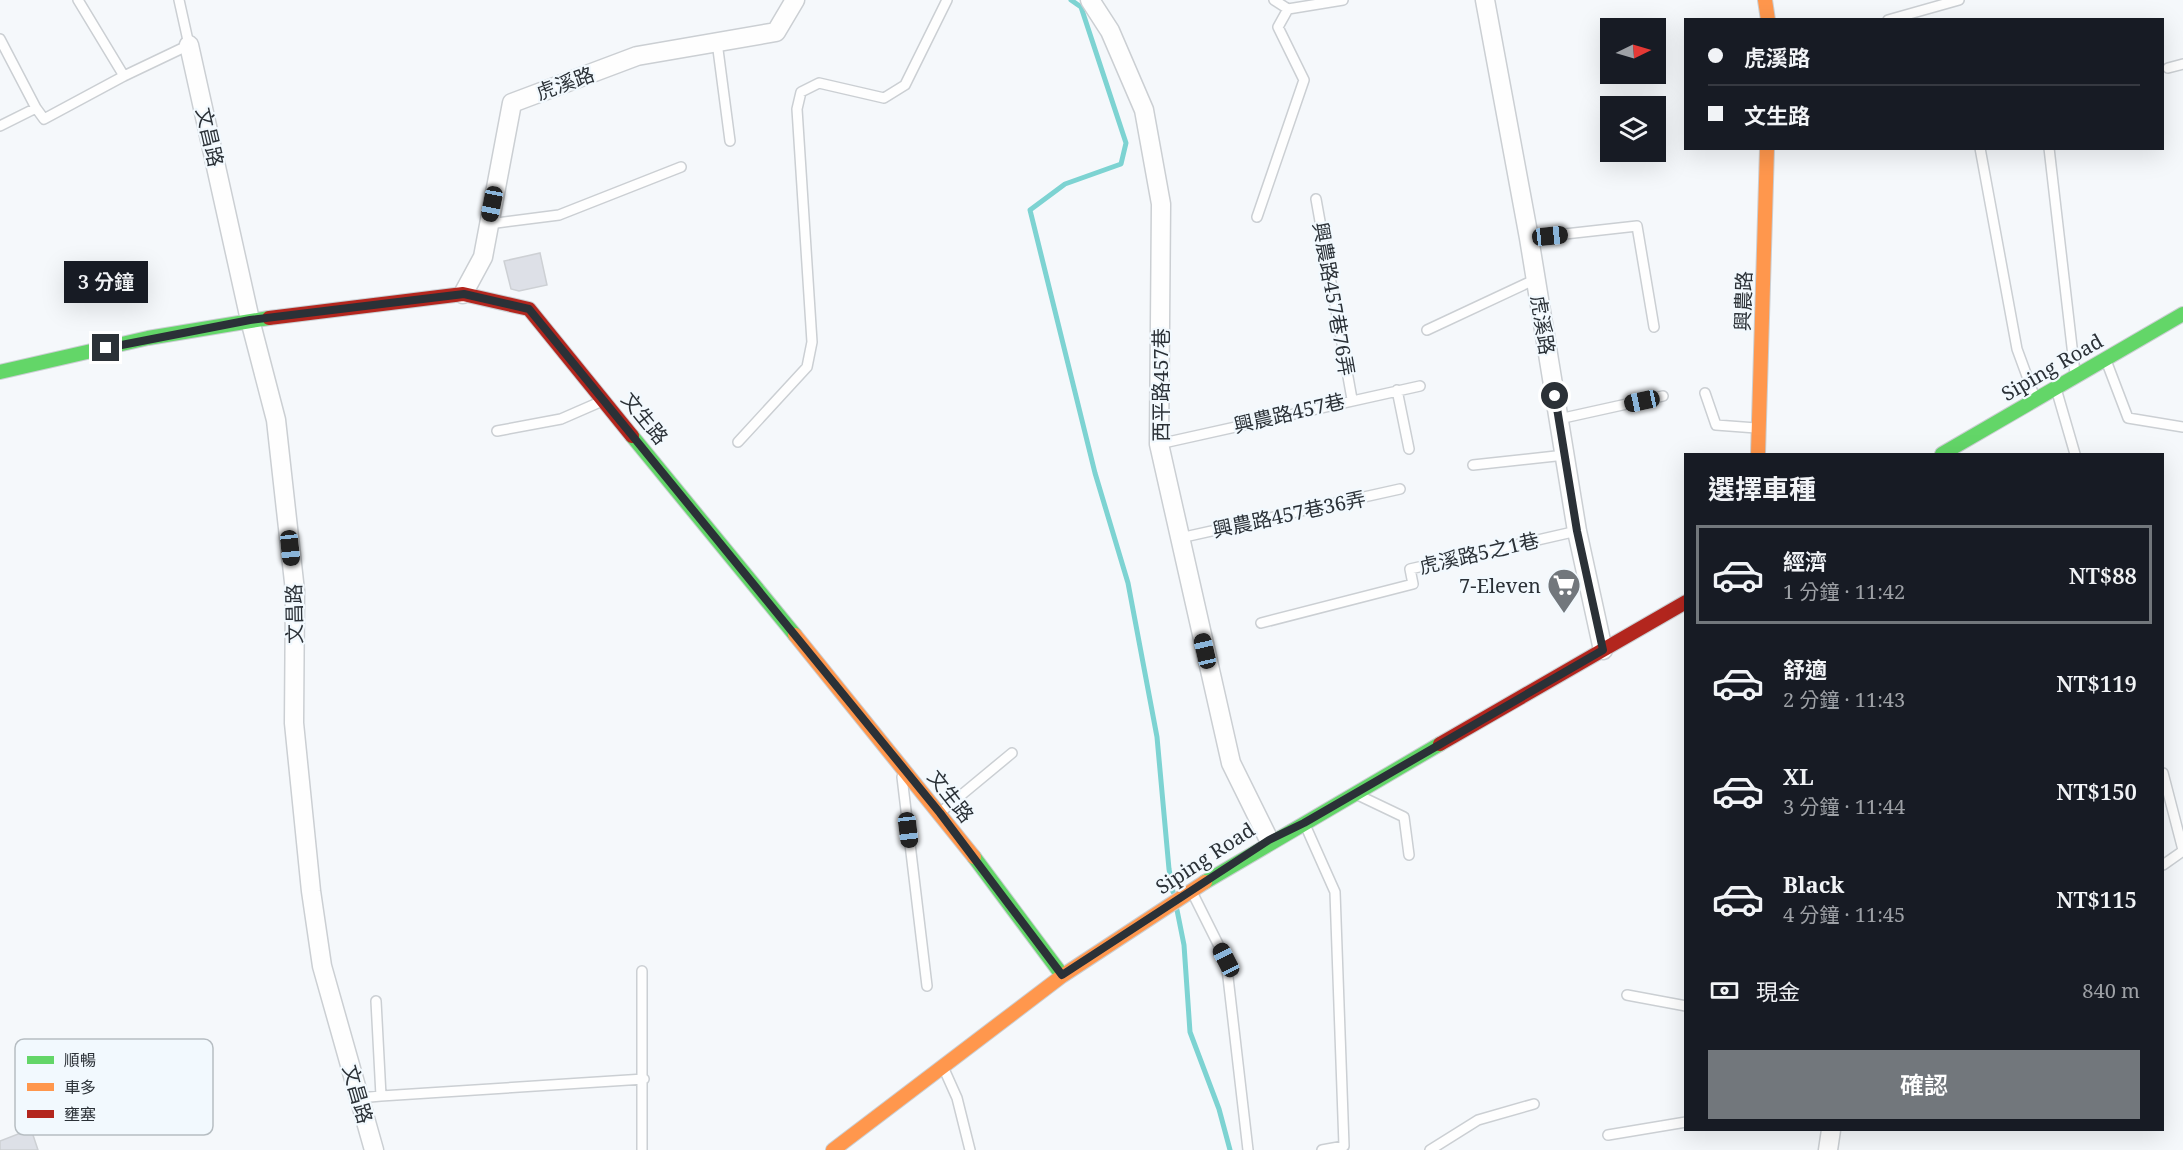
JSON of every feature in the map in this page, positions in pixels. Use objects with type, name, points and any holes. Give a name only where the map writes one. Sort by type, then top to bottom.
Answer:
[{"type":"street","name":"虎溪路","points":[[464,294],[483,257],[512,103],[637,56],[776,32],[795,0]]},
{"type":"street","name":"西平路457巷","points":[[1089,0],[1110,31],[1144,110],[1161,204],[1159,444],[1231,763],[1269,840]]},
{"type":"street","name":"虎溪路","points":[[1485,0],[1529,238],[1577,531],[1603,650]]},
{"type":"street","points":[[1765,0],[1768,18]]},
{"type":"street","name":"文昌路","points":[[189,45],[250,320],[276,420],[294,591],[294,723],[311,891],[322,966],[374,1150]]},
{"type":"street","name":"興農路","points":[[1758,453],[1767,150]]},
{"type":"street","name":"文生路","points":[[0,372],[148,338],[250,320],[464,294],[529,309],[900,763],[1062,975]]},
{"type":"street","name":"Siping Road","points":[[1944,453],[2183,314]]},
{"type":"street","name":"Siping Road","points":[[833,1150],[1062,975],[1191,890],[1269,840],[1355,794],[1684,603]]},
{"type":"street","points":[[1827,1150],[1831,1131]]},
{"type":"lane","points":[[78,0],[124,76]]},
{"type":"lane","points":[[0,39],[44,119],[124,76],[189,45],[178,0]]},
{"type":"lane","points":[[738,442],[807,367],[812,342],[797,109],[801,92],[819,83],[884,98],[906,85],[947,0]]},
{"type":"lane","points":[[1275,0],[1287,9],[1343,0]]},
{"type":"lane","points":[[1895,18],[1959,0]]},
{"type":"lane","points":[[1257,217],[1304,80],[1278,27],[1287,9]]},
{"type":"lane","points":[[717,42],[730,141]]},
{"type":"lane","points":[[2168,68],[2183,64]]},
{"type":"lane","points":[[0,126],[36,108]]},
{"type":"lane","points":[[1980,150],[2017,349],[2035,399]]},
{"type":"lane","points":[[2049,150],[2075,375]]},
{"type":"lane","points":[[489,224],[560,215],[681,167]]},
{"type":"lane","name":"興農路457巷76弄","points":[[1317,199],[1352,399]]},
{"type":"lane","points":[[1529,238],[1636,226],[1654,327]]},
{"type":"lane","points":[[1426,330],[1536,279]]},
{"type":"lane","points":[[2105,358],[2128,418],[2183,427]]},
{"type":"lane","name":"興農路457巷","points":[[1159,444],[1352,399],[1420,386]]},
{"type":"lane","points":[[2056,387],[2075,453]]},
{"type":"lane","points":[[1397,390],[1409,448]]},
{"type":"lane","points":[[1705,393],[1716,425],[1758,428]]},
{"type":"lane","points":[[1559,419],[1663,396]]},
{"type":"lane","points":[[497,431],[561,419],[605,400]]},
{"type":"lane","points":[[1966,440],[1970,453]]},
{"type":"lane","points":[[1473,465],[1565,455]]},
{"type":"lane","name":"興農路457巷36弄","points":[[1179,538],[1400,489]]},
{"type":"lane","name":"虎溪路5之1巷","points":[[1261,623],[1413,584],[1410,569],[1577,531]]},
{"type":"lane","points":[[940,813],[1012,753]]},
{"type":"lane","points":[[900,763],[927,986]]},
{"type":"lane","points":[[2164,777],[2183,851],[2164,864]]},
{"type":"lane","points":[[1355,794],[1404,817],[1409,855]]},
{"type":"lane","points":[[1304,823],[1335,892],[1345,1148],[1322,1150]]},
{"type":"lane","points":[[1191,890],[1226,960],[1248,1150]]},
{"type":"lane","points":[[642,971],[644,1079],[642,1150]]},
{"type":"lane","points":[[1627,995],[1684,1006]]},
{"type":"lane","points":[[376,1001],[381,1096]]},
{"type":"lane","points":[[943,1066],[957,1098],[970,1150]]},
{"type":"lane","points":[[359,1098],[644,1079]]},
{"type":"lane","points":[[1430,1150],[1478,1120],[1534,1104]]},
{"type":"lane","points":[[1608,1135],[1684,1122]]},
{"type":"building","points":[[540,253],[547,285],[519,291],[511,289],[504,261]]},
{"type":"building","points":[[16,1135],[33,1135],[38,1150],[0,1150],[0,1141]]},
{"type":"waterway","points":[[1071,0],[1081,7],[1126,143],[1121,164],[1065,184],[1030,210],[1095,473],[1128,583],[1157,737],[1173,892]]},
{"type":"waterway","points":[[1177,910],[1184,945],[1190,1032],[1219,1109],[1230,1150]]},
{"type":"traffic: fast","points":[[1944,453],[2183,314]]},
{"type":"traffic: fast","points":[[0,372],[148,338],[269,318]]},
{"type":"traffic: fast","points":[[632,436],[795,635]]},
{"type":"traffic: fast","points":[[1205,882],[1440,744]]},
{"type":"traffic: fast","points":[[974,857],[1062,975]]},
{"type":"traffic: slow","points":[[1765,0],[1768,18]]},
{"type":"traffic: slow","points":[[1758,453],[1767,150]]},
{"type":"traffic: slow","points":[[795,635],[974,857]]},
{"type":"traffic: slow","points":[[833,1150],[1062,976],[1205,882]]},
{"type":"traffic: jam","points":[[269,318],[463,294],[529,309],[632,436]]},
{"type":"traffic: jam","points":[[1440,744],[1684,603]]},
{"type":"place","name":"7-Eleven","points":[[1564,614]]},
{"type":"route","points":[[106,348],[250,320],[464,294],[529,309],[940,813],[1062,975],[1269,840],[1304,823],[1603,650],[1587,566],[1577,531],[1555,396]]}]
